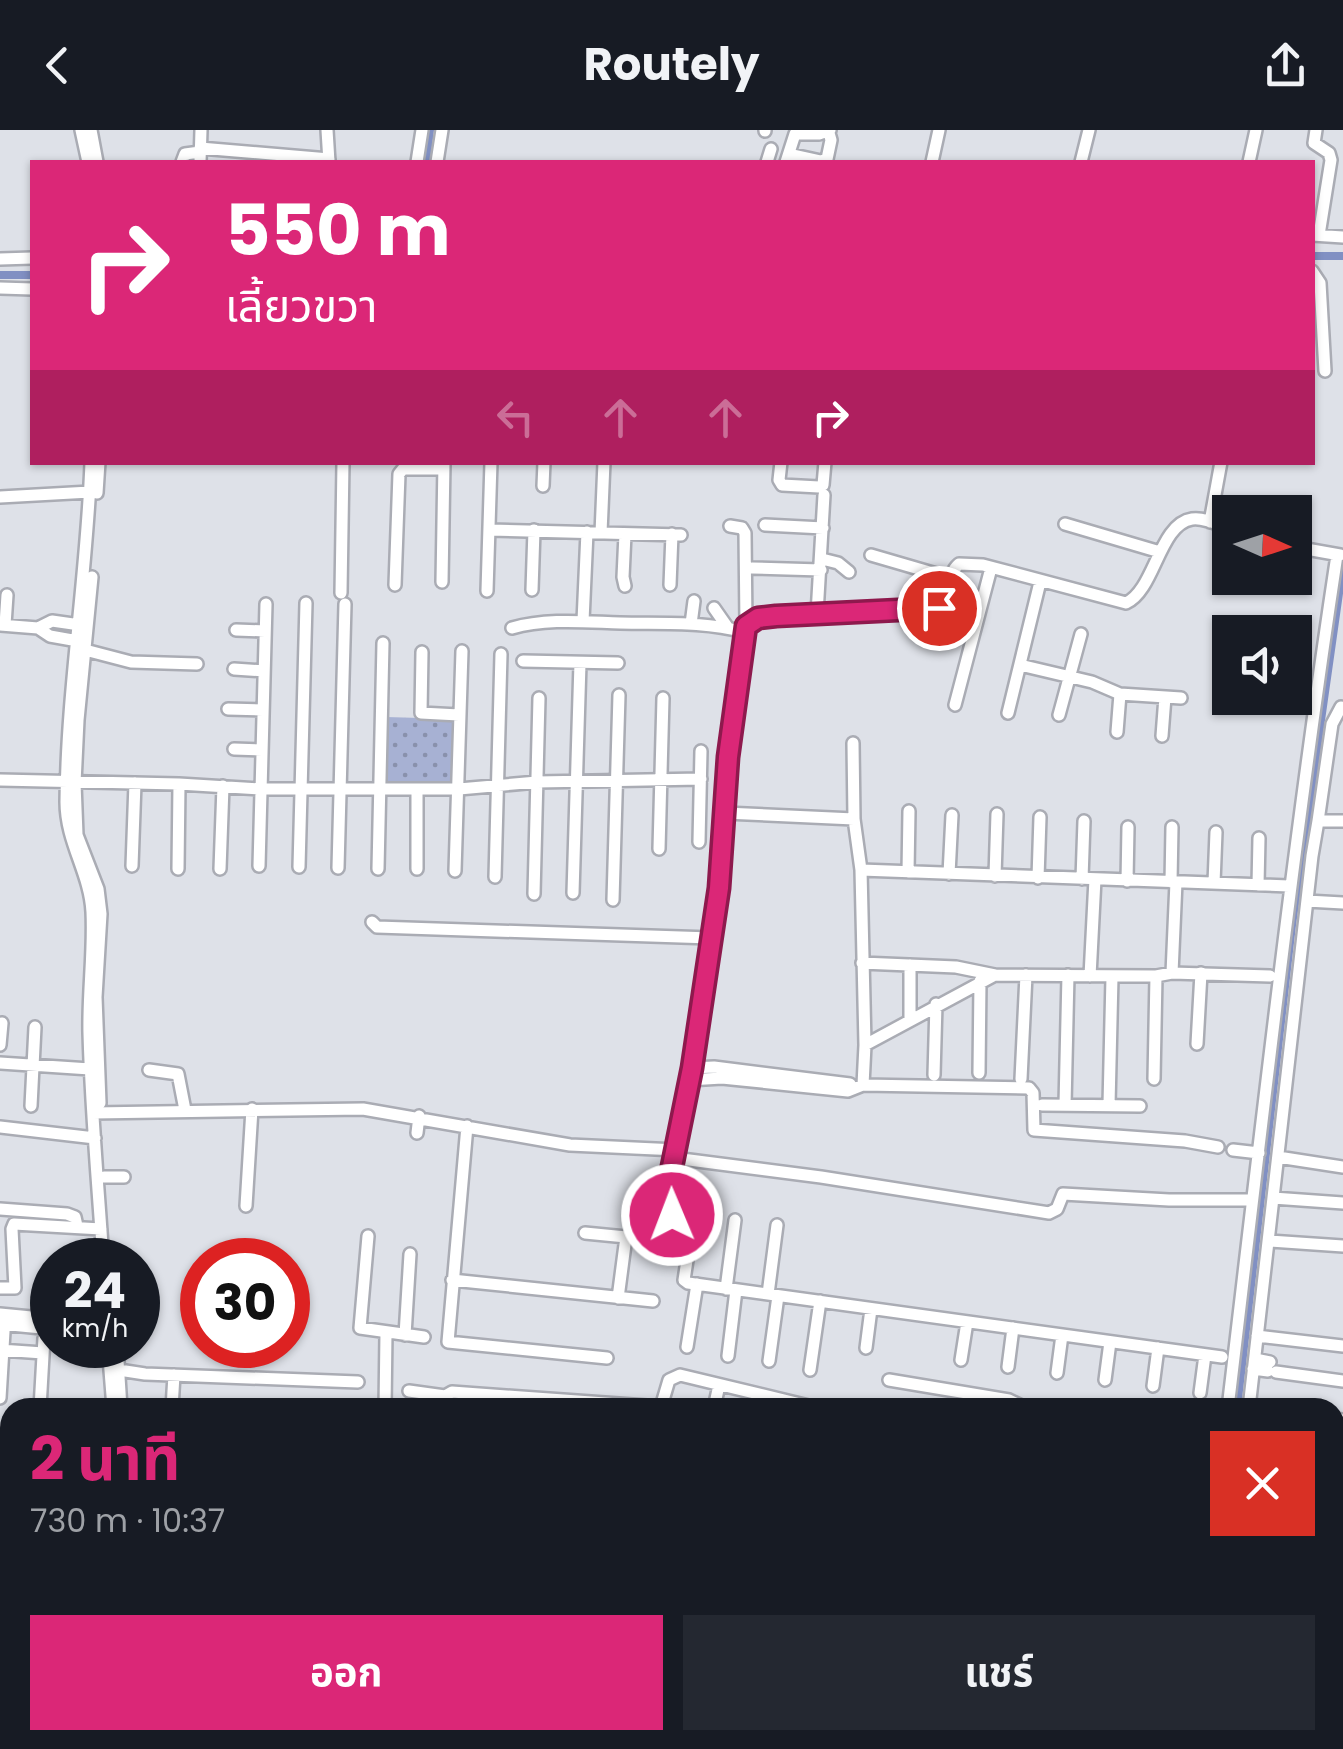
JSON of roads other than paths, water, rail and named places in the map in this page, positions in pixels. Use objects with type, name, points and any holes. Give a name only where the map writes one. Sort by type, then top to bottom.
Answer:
[{"type":"street","points":[[81,130],[88,160]]},
{"type":"street","points":[[91,130],[97,160]]},
{"type":"street","points":[[201,130],[200,154],[311,160]]},
{"type":"street","points":[[327,130],[329,160]]},
{"type":"street","points":[[417,160],[422,130]]},
{"type":"street","points":[[437,160],[442,130]]},
{"type":"street","points":[[932,160],[940,130]]},
{"type":"street","points":[[1082,160],[1089,130]]},
{"type":"street","points":[[1248,160],[1256,130]]},
{"type":"street","points":[[1316,130],[1314,143],[1329,153],[1332,160],[1316,236],[1343,237]]},
{"type":"street","points":[[788,158],[799,131],[829,131],[832,140],[826,159],[818,160]]},
{"type":"street","points":[[768,160],[771,149]]},
{"type":"street","points":[[0,259],[30,258]]},
{"type":"street","points":[[1315,276],[1320,283],[1325,371]]},
{"type":"street","points":[[0,288],[30,289]]},
{"type":"street","points":[[81,646],[91,465]]},
{"type":"street","points":[[99,465],[67,825],[86,880],[92,914],[90,1069],[108,1238]]},
{"type":"street","points":[[338,868],[343,465]]},
{"type":"street","points":[[486,591],[491,465]]},
{"type":"street","points":[[543,486],[544,465]]},
{"type":"street","points":[[602,533],[604,465]]},
{"type":"street","points":[[781,465],[782,485],[822,489]]},
{"type":"street","points":[[818,614],[825,465]]},
{"type":"street","points":[[512,628],[583,621],[745,629],[758,618],[939,608],[959,564],[991,568],[1126,603],[1139,596],[1160,552],[1186,521],[1210,522],[1220,465]]},
{"type":"street","points":[[395,585],[393,474],[411,468],[444,466],[442,582]]},
{"type":"street","points":[[0,497],[90,492]]},
{"type":"street","points":[[765,524],[824,528]]},
{"type":"street","points":[[1065,524],[1160,552]]},
{"type":"street","points":[[730,526],[742,528],[745,533],[745,629],[711,938],[666,1211],[693,1222],[684,1280],[1222,1357]]},
{"type":"street","points":[[490,530],[676,534],[670,585]]},
{"type":"street","points":[[532,590],[534,530]]},
{"type":"street","points":[[583,621],[587,532]]},
{"type":"street","points":[[625,534],[625,586]]},
{"type":"street","points":[[1229,1398],[1289,886],[1340,555],[1312,551]]},
{"type":"street","points":[[871,555],[950,578]]},
{"type":"street","points":[[752,568],[838,563],[849,572]]},
{"type":"street","points":[[955,704],[991,568]]},
{"type":"street","points":[[1008,713],[1040,582]]},
{"type":"street","points":[[7,594],[2,624],[38,628],[50,636],[131,662],[197,664]]},
{"type":"street","points":[[691,624],[694,601]]},
{"type":"street","points":[[299,867],[306,603]]},
{"type":"street","points":[[259,866],[266,604]]},
{"type":"street","points":[[714,608],[728,628]]},
{"type":"street","points":[[38,628],[52,621],[80,624]]},
{"type":"street","points":[[236,630],[265,631]]},
{"type":"street","points":[[1059,715],[1080,634]]},
{"type":"street","points":[[378,869],[383,643]]},
{"type":"street","points":[[455,871],[462,651]]},
{"type":"street","points":[[422,652],[422,713],[459,714]]},
{"type":"street","points":[[494,876],[501,654]]},
{"type":"street","points":[[523,661],[618,663]]},
{"type":"street","points":[[572,893],[580,663]]},
{"type":"street","points":[[1020,665],[1120,694],[1181,698]]},
{"type":"street","points":[[234,669],[264,670]]},
{"type":"street","points":[[1117,732],[1120,694]]},
{"type":"street","points":[[613,900],[619,696]]},
{"type":"street","points":[[1162,736],[1165,697]]},
{"type":"street","points":[[534,894],[539,698]]},
{"type":"street","points":[[659,849],[663,698]]},
{"type":"street","points":[[1250,1398],[1307,901],[1332,724],[1341,707]]},
{"type":"street","points":[[228,709],[264,710]]},
{"type":"street","points":[[853,743],[854,819],[861,870],[865,1044],[861,1086]]},
{"type":"street","points":[[234,748],[262,750]]},
{"type":"street","points":[[700,842],[701,751]]},
{"type":"street","points":[[0,780],[262,789],[460,789],[537,782],[701,779]]},
{"type":"street","points":[[71,783],[77,835],[98,889],[100,914],[94,1138],[102,1238]]},
{"type":"street","points":[[132,866],[135,783]]},
{"type":"street","points":[[178,868],[179,784]]},
{"type":"street","points":[[220,869],[223,786]]},
{"type":"street","points":[[417,869],[418,789]]},
{"type":"street","points":[[908,872],[910,811]]},
{"type":"street","points":[[725,813],[854,819]]},
{"type":"street","points":[[995,876],[997,814]]},
{"type":"street","points":[[949,874],[952,815]]},
{"type":"street","points":[[1038,878],[1040,817]]},
{"type":"street","points":[[1318,820],[1343,821]]},
{"type":"street","points":[[1084,821],[1090,976]]},
{"type":"street","points":[[1172,827],[1172,974]]},
{"type":"street","points":[[1126,880],[1128,828]]},
{"type":"street","points":[[1214,883],[1216,832]]},
{"type":"street","points":[[1258,885],[1259,838]]},
{"type":"street","points":[[861,870],[1289,886]]},
{"type":"street","points":[[1307,901],[1343,902]]},
{"type":"street","points":[[372,922],[378,927],[408,929],[711,938]]},
{"type":"street","points":[[862,963],[956,967],[994,975],[1156,976],[1202,972],[1270,976]]},
{"type":"street","points":[[910,965],[910,1018]]},
{"type":"street","points":[[1197,1044],[1202,972]]},
{"type":"street","points":[[1020,1079],[1026,974]]},
{"type":"street","points":[[865,1044],[994,975]]},
{"type":"street","points":[[1065,1105],[1068,976]]},
{"type":"street","points":[[1109,1105],[1112,976]]},
{"type":"street","points":[[1154,1079],[1156,976]]},
{"type":"street","points":[[979,1073],[980,981]]},
{"type":"street","points":[[934,1075],[936,1004]]},
{"type":"street","points":[[0,1045],[2,1023]]},
{"type":"street","points":[[31,1106],[35,1027]]},
{"type":"street","points":[[0,1063],[90,1069]]},
{"type":"street","points":[[150,1070],[178,1074],[185,1110]]},
{"type":"street","points":[[690,1074],[848,1091],[861,1086],[1019,1086],[1034,1094],[1034,1130],[1185,1141],[1218,1148]]},
{"type":"street","points":[[1042,1104],[1140,1106]]},
{"type":"street","points":[[246,1206],[252,1109]]},
{"type":"street","points":[[96,1113],[363,1109],[570,1145],[676,1154],[1049,1213],[1057,1209],[1063,1194],[1217,1202],[1224,1198],[1252,1204]]},
{"type":"street","points":[[417,1133],[419,1116]]},
{"type":"street","points":[[466,1126],[448,1342],[607,1358]]},
{"type":"street","points":[[0,1127],[94,1138]]},
{"type":"street","points":[[1232,1150],[1258,1152]]},
{"type":"street","points":[[1278,1157],[1343,1167]]},
{"type":"street","points":[[104,1177],[124,1177]]},
{"type":"street","points":[[1273,1198],[1343,1203]]},
{"type":"street","points":[[0,1209],[67,1214],[75,1217],[78,1226]]},
{"type":"street","points":[[728,1356],[735,1220]]},
{"type":"street","points":[[0,1288],[15,1288],[14,1224],[101,1229]]},
{"type":"street","points":[[769,1360],[777,1225]]},
{"type":"street","points":[[585,1233],[660,1241]]},
{"type":"street","points":[[368,1236],[360,1328],[424,1337]]},
{"type":"street","points":[[618,1298],[626,1238]]},
{"type":"street","points":[[1269,1242],[1343,1246]]},
{"type":"street","points":[[405,1335],[410,1254]]},
{"type":"street","points":[[452,1280],[653,1301]]},
{"type":"street","points":[[687,1347],[697,1284]]},
{"type":"street","points":[[810,1370],[820,1302]]},
{"type":"street","points":[[866,1348],[871,1308]]},
{"type":"street","points":[[2,1319],[30,1319]]},
{"type":"street","points":[[2,1319],[30,1328]]},
{"type":"street","points":[[0,1398],[2,1319]]},
{"type":"street","points":[[961,1360],[967,1322]]},
{"type":"street","points":[[1008,1367],[1013,1328]]},
{"type":"street","points":[[385,1398],[386,1333]]},
{"type":"street","points":[[1057,1373],[1062,1335]]},
{"type":"street","points":[[1258,1336],[1343,1346]]},
{"type":"street","points":[[1105,1380],[1110,1342]]},
{"type":"street","points":[[1152,1386],[1158,1348]]},
{"type":"street","points":[[2,1351],[30,1353]]},
{"type":"street","points":[[1200,1393],[1205,1355]]},
{"type":"street","points":[[1254,1364],[1343,1381]]},
{"type":"street","points":[[41,1398],[42,1368]]},
{"type":"street","points":[[109,1368],[111,1398]]},
{"type":"street","points":[[120,1398],[118,1370],[358,1382]]},
{"type":"street","points":[[173,1398],[174,1375]]},
{"type":"street","points":[[667,1398],[672,1376],[680,1375],[751,1398]]},
{"type":"street","points":[[889,1380],[997,1398]]},
{"type":"street","points":[[716,1398],[719,1385]]},
{"type":"street","points":[[410,1391],[431,1398]]},
{"type":"street","points":[[447,1398],[452,1392],[475,1398]]},
{"type":"waterway","points":[[426,160],[430,130]]},
{"type":"waterway","points":[[1315,256],[1343,256]]},
{"type":"waterway","points":[[0,275],[30,275]]},
{"type":"waterway","points":[[1238,1398],[1292,925],[1343,565]]}]
